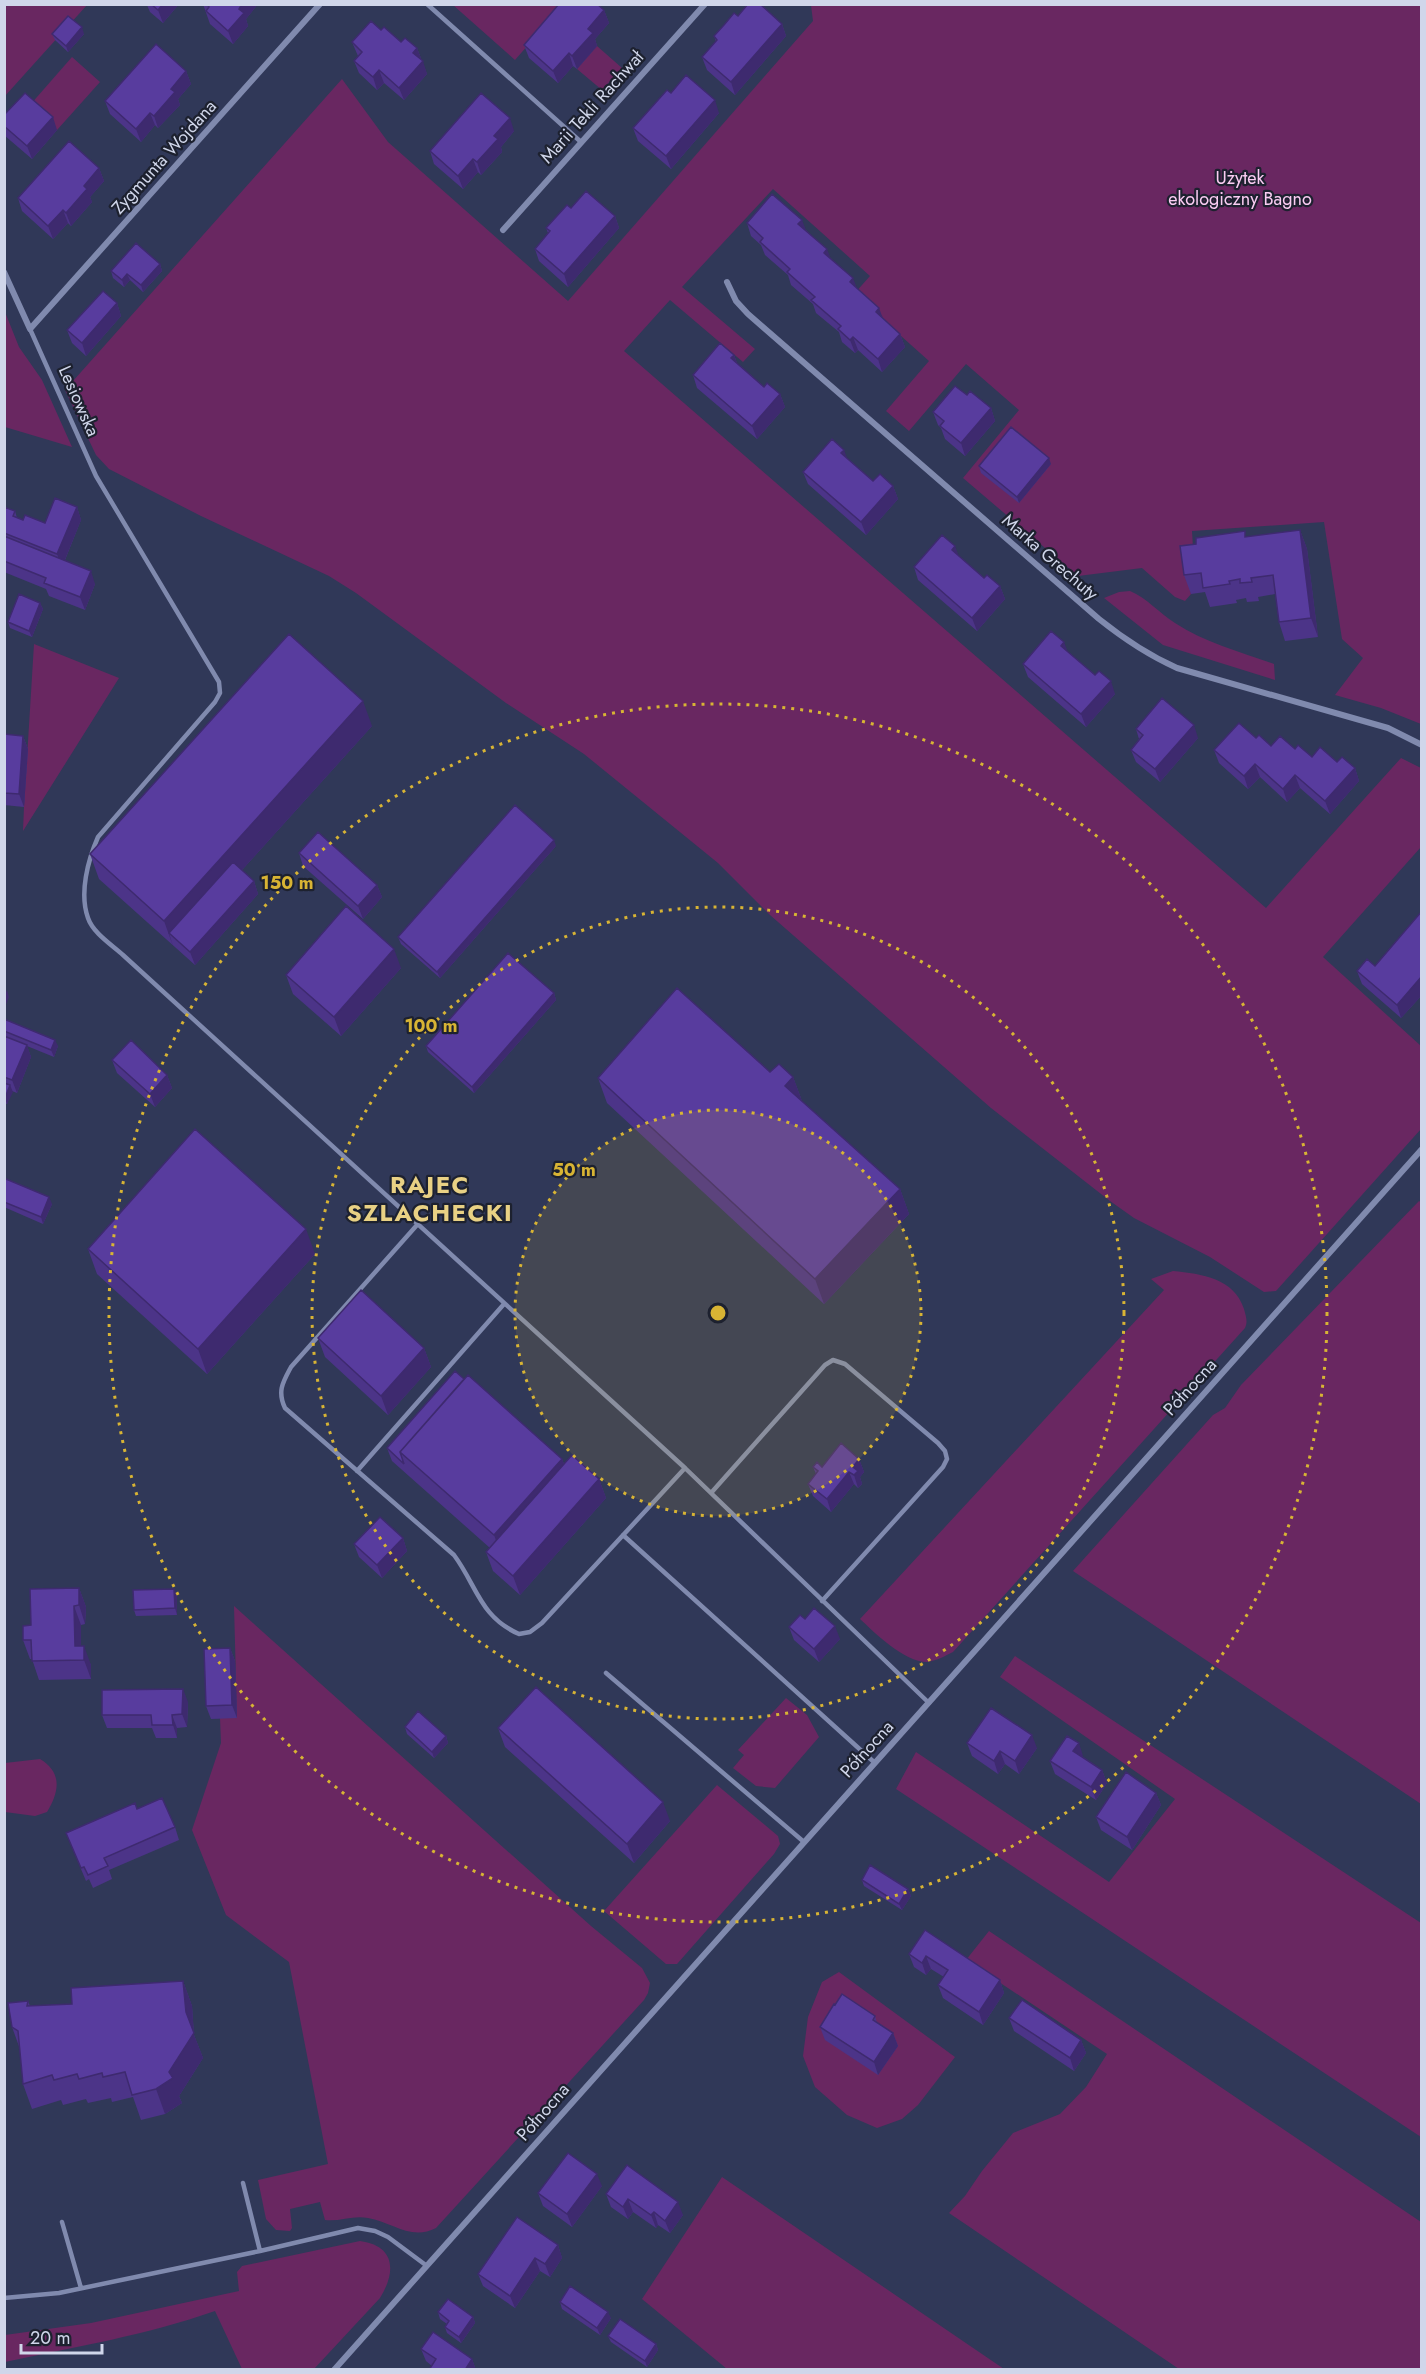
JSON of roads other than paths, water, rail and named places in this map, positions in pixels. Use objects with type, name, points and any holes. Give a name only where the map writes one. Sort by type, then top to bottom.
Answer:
[{"type":"street","name":"Zygmunta Wojdana","points":[[30,329],[320,4]]},
{"type":"street","name":"Marii Tekli Rachwał","points":[[503,230],[705,4]]},
{"type":"street","name":"Lesiowska","points":[[4,272],[30,329]]},
{"type":"street","name":"Marka Grechuty","points":[[727,282],[736,301],[748,314],[1127,641],[1177,668],[1388,728],[1422,745]]},
{"type":"street","name":"Północna","points":[[334,2370],[1422,1149]]},
{"type":"lane","points":[[428,4],[581,142]]},
{"type":"lane","name":"Lesiowska","points":[[30,329],[96,476],[219,682],[220,693],[98,837],[88,860],[85,900],[88,920],[97,932],[685,1468],[928,1703]]},
{"type":"lane","points":[[417,1225],[291,1367],[280,1397],[285,1408],[454,1555],[465,1570],[483,1606],[496,1621],[519,1634],[530,1632],[542,1623],[685,1468]]},
{"type":"lane","points":[[357,1471],[504,1304]]},
{"type":"lane","points":[[711,1493],[825,1365],[833,1360],[845,1364],[938,1443],[945,1451],[947,1459],[943,1467],[822,1601]]},
{"type":"lane","points":[[623,1535],[875,1763]]},
{"type":"lane","points":[[606,1673],[804,1842]]},
{"type":"lane","points":[[243,2183],[260,2251]]},
{"type":"lane","points":[[62,2222],[81,2288]]},
{"type":"lane","points":[[4,2298],[81,2288],[358,2228],[375,2231],[388,2237],[427,2266]]},
{"type":"district","name":"RAJEC SZLACHECKI","points":[[430,1198]]},
{"type":"park label","name":"Użytek ekologiczny Bagno","points":[[1240,188]]}]
